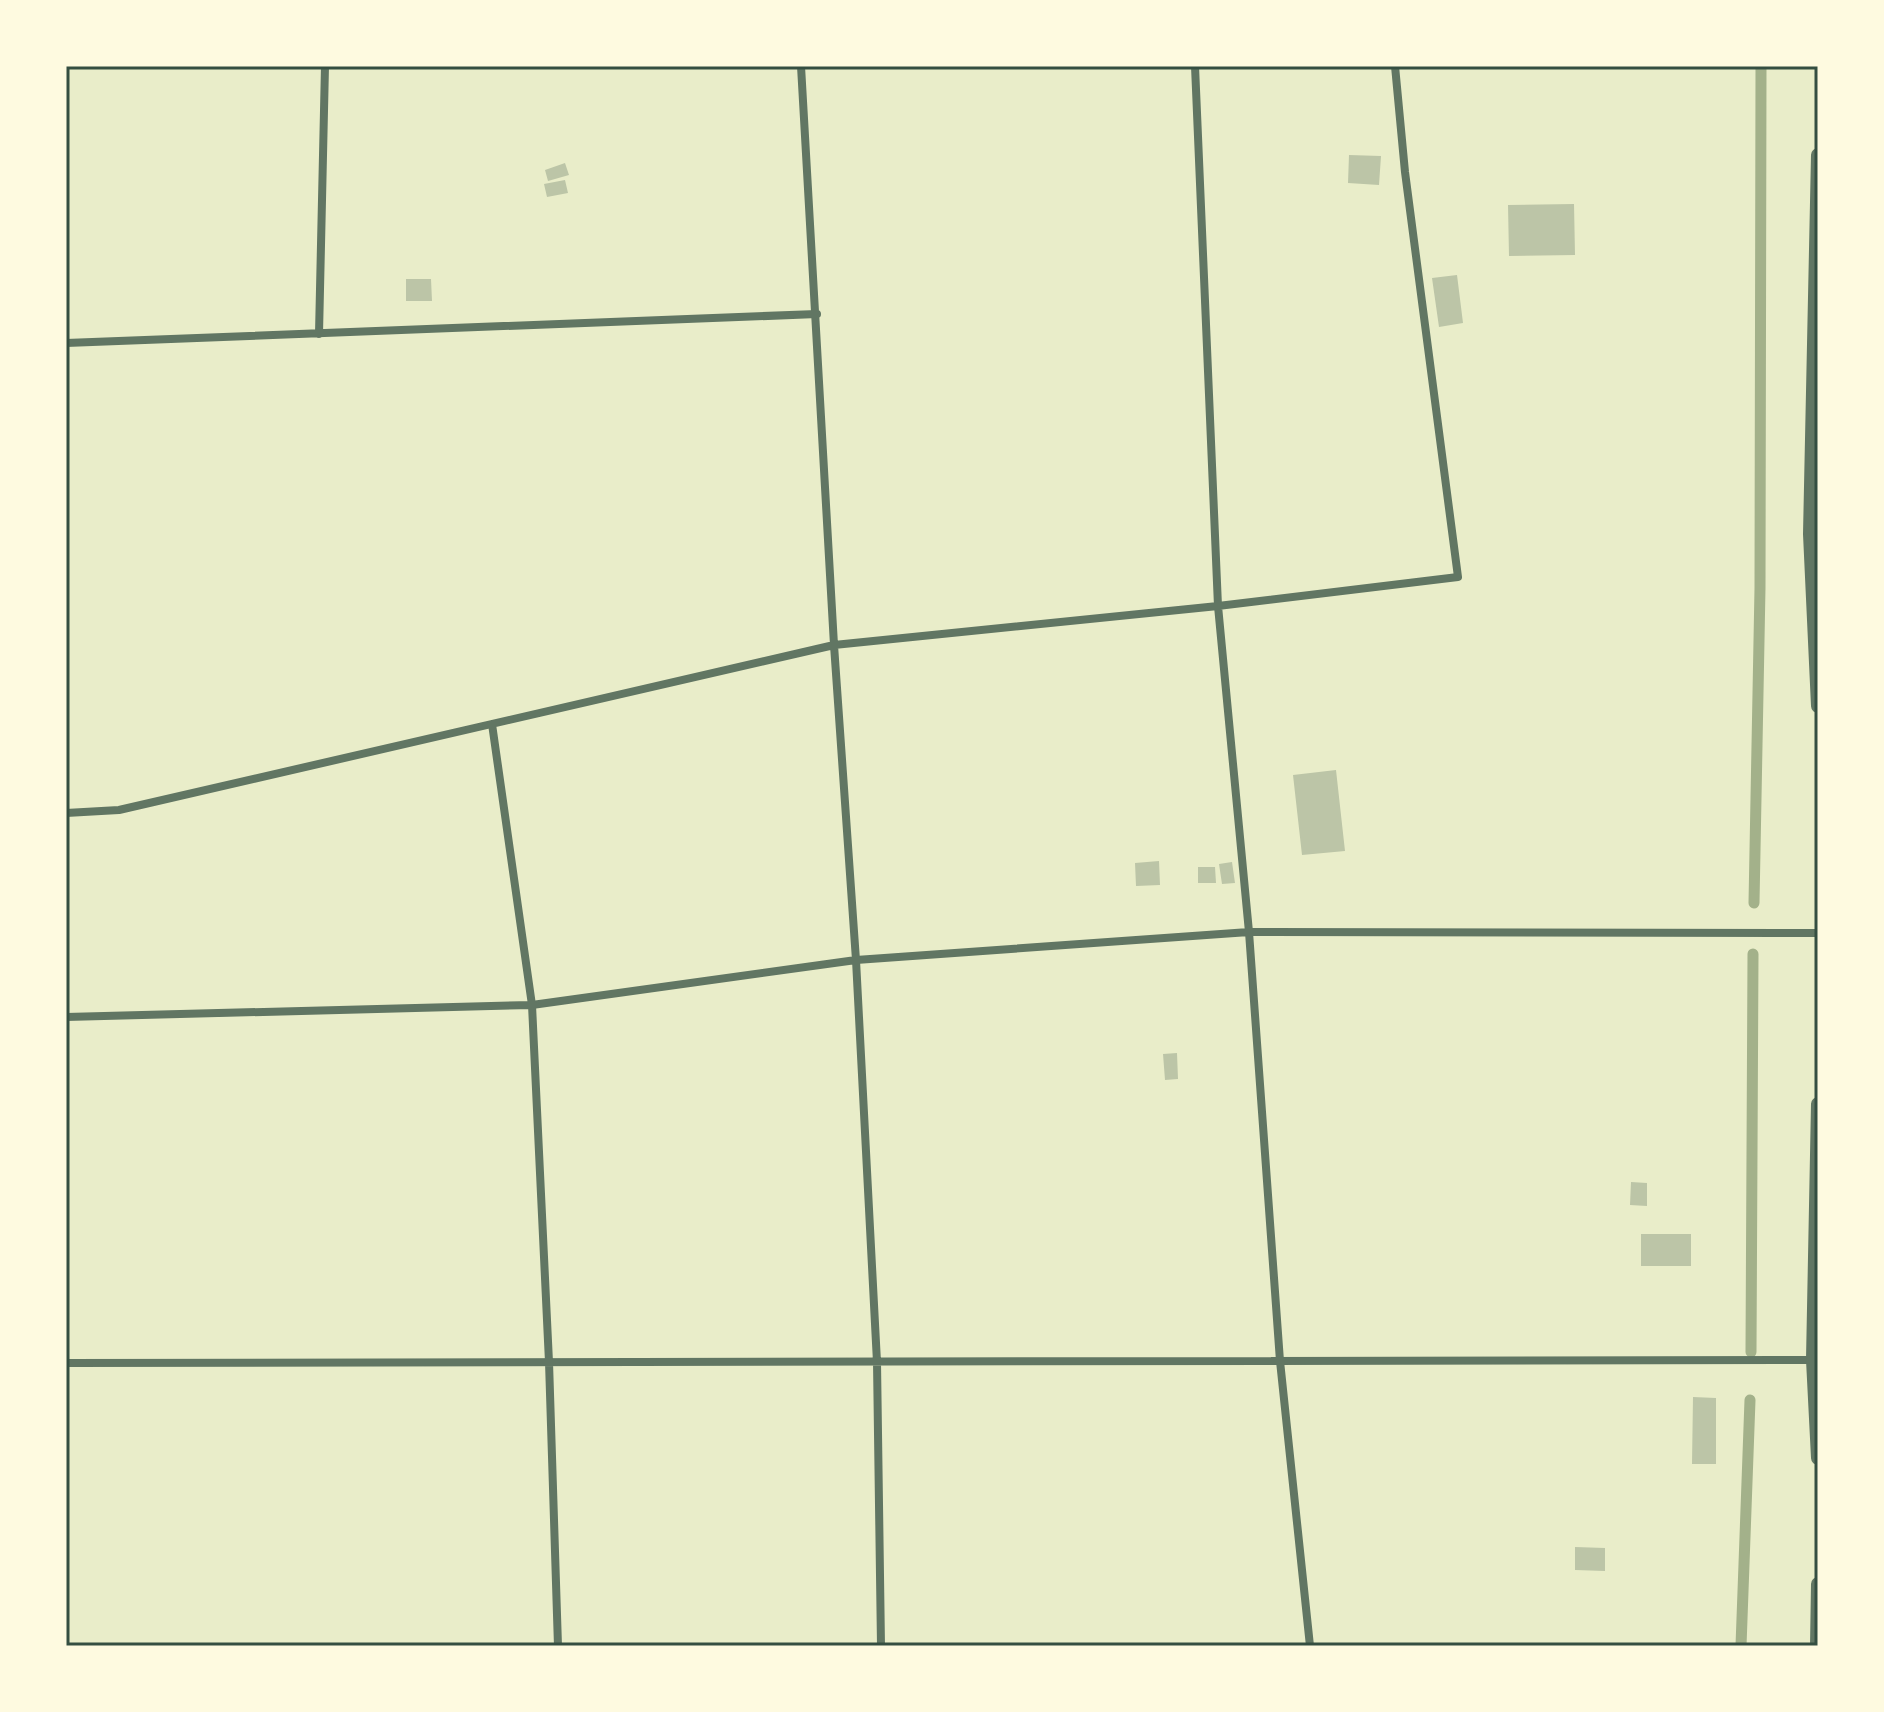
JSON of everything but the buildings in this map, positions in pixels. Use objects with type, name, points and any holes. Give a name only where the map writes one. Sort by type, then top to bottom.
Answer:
[{"type":"street","points":[[319,334],[325,66]]},
{"type":"street","points":[[801,66],[834,645],[856,960],[877,1362],[881,1646]]},
{"type":"street","points":[[1195,66],[1218,606],[1249,932],[1280,1361],[1310,1646]]},
{"type":"street","points":[[66,813],[119,810],[834,645],[1218,606],[1458,577],[1405,172],[1395,66]]},
{"type":"street","points":[[1818,155],[1810,534],[1818,706]]},
{"type":"street","points":[[66,343],[817,314]]},
{"type":"street","points":[[492,724],[532,1005],[549,1362],[558,1646]]},
{"type":"street","points":[[66,1017],[532,1005],[856,960],[1249,932],[1818,933]]},
{"type":"street","points":[[1818,1104],[1813,1360],[1818,1458]]},
{"type":"street","points":[[66,1363],[1813,1360]]},
{"type":"street","points":[[1817,1646],[1818,1584]]},
{"type":"waterway","points":[[1754,903],[1760,588],[1761,66]]},
{"type":"waterway","points":[[1751,1352],[1753,954]]},
{"type":"waterway","points":[[1741,1646],[1750,1400]]}]
